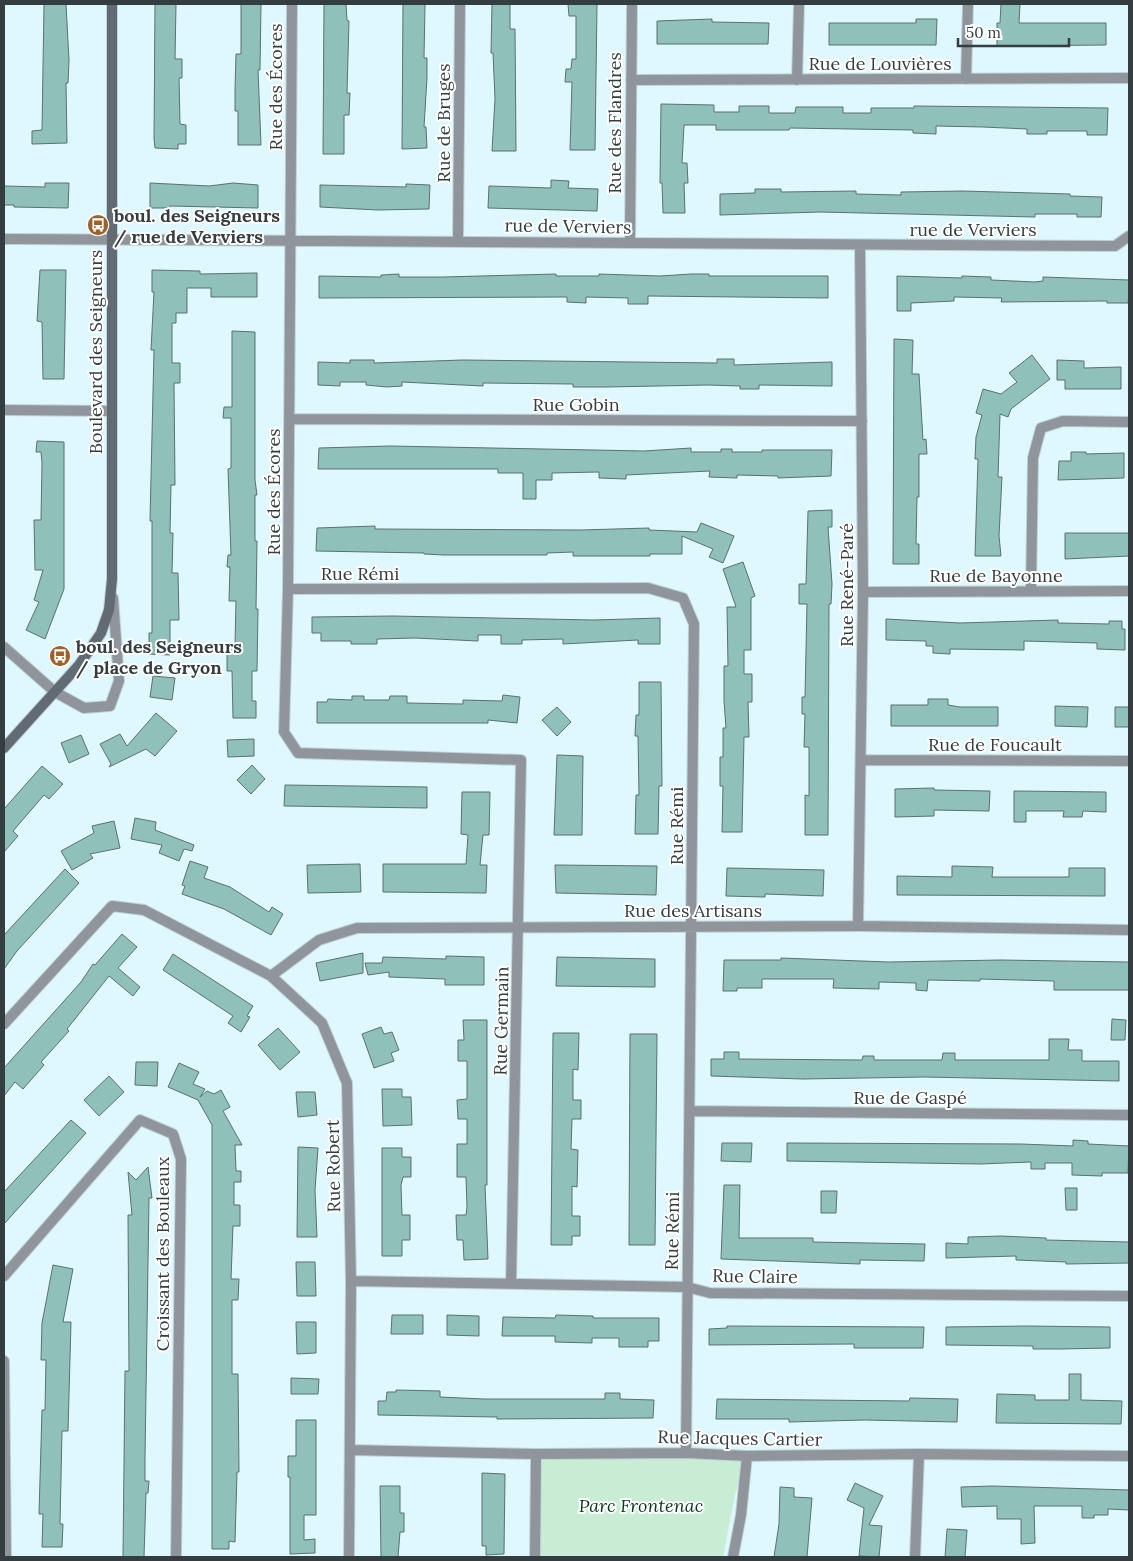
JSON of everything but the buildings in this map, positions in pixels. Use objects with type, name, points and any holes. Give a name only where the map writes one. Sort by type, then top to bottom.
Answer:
[{"type":"street","name":"Boulevard des Seigneurs","points":[[55,692],[84,708],[110,706],[119,681],[112,580],[112,4]]},
{"type":"street","name":"Rue des Écores","points":[[292,4],[290,419],[284,732],[298,753],[521,760]]},
{"type":"street","name":"Rue de Bruges","points":[[458,242],[460,4]]},
{"type":"street","name":"Rue des Flandres","points":[[630,243],[632,4]]},
{"type":"street","points":[[797,80],[798,4]]},
{"type":"street","points":[[966,79],[968,4]]},
{"type":"street","name":"Rue de Louvières","points":[[631,80],[1129,78]]},
{"type":"street","name":"rue de Verviers","points":[[4,239],[291,243],[458,242],[1115,246],[1129,236]]},
{"type":"street","name":"Rue René-Paré","points":[[858,926],[863,592],[860,245]]},
{"type":"street","points":[[4,410],[111,411]]},
{"type":"street","name":"Rue Gobin","points":[[290,419],[862,421]]},
{"type":"street","points":[[1031,590],[1033,458],[1040,428],[1063,421],[1129,422]]},
{"type":"street","name":"Boulevard des Seigneurs","points":[[4,748],[79,665],[101,633],[109,610],[112,580]]},
{"type":"street","name":"Rue Rémi","points":[[288,589],[648,588],[683,598],[694,624],[691,1112],[686,1453]]},
{"type":"street","name":"Rue de Bayonne","points":[[863,592],[1129,591]]},
{"type":"street","points":[[4,647],[55,692]]},
{"type":"street","name":"Rue Germain","points":[[511,1284],[520,926],[521,760]]},
{"type":"street","name":"Rue de Foucault","points":[[861,760],[1129,761]]},
{"type":"street","name":"Rue Robert","points":[[4,1024],[112,906],[144,910],[271,976],[322,1023],[347,1083],[352,1281],[349,1557]]},
{"type":"street","name":"Rue des Artisans","points":[[271,976],[319,940],[357,928],[858,926],[1129,930]]},
{"type":"street","name":"Rue de Gaspé","points":[[691,1112],[1129,1115]]},
{"type":"street","name":"Croissant des Bouleaux","points":[[4,1276],[140,1120],[173,1134],[181,1159],[176,1557]]},
{"type":"street","name":"Rue Claire","points":[[352,1281],[687,1287],[710,1293],[1129,1296]]},
{"type":"street","points":[[4,1361],[6,1557]]},
{"type":"street","name":"Rue Jacques Cartier","points":[[350,1450],[536,1454],[686,1453],[747,1456],[919,1454],[1129,1456]]},
{"type":"street","points":[[535,1557],[536,1454]]},
{"type":"street","points":[[915,1557],[919,1454]]},
{"type":"street","points":[[733,1557],[741,1515],[747,1456]]},
{"type":"green space","name":"Parc Frontenac","points":[[536,1454],[747,1456],[735,1495],[723,1557],[535,1557]]},
{"type":"place","name":"boul. des Seigneurs / rue de Verviers","points":[[98,225]]},
{"type":"place","name":"boul. des Seigneurs / place de Gryon","points":[[60,656]]}]
